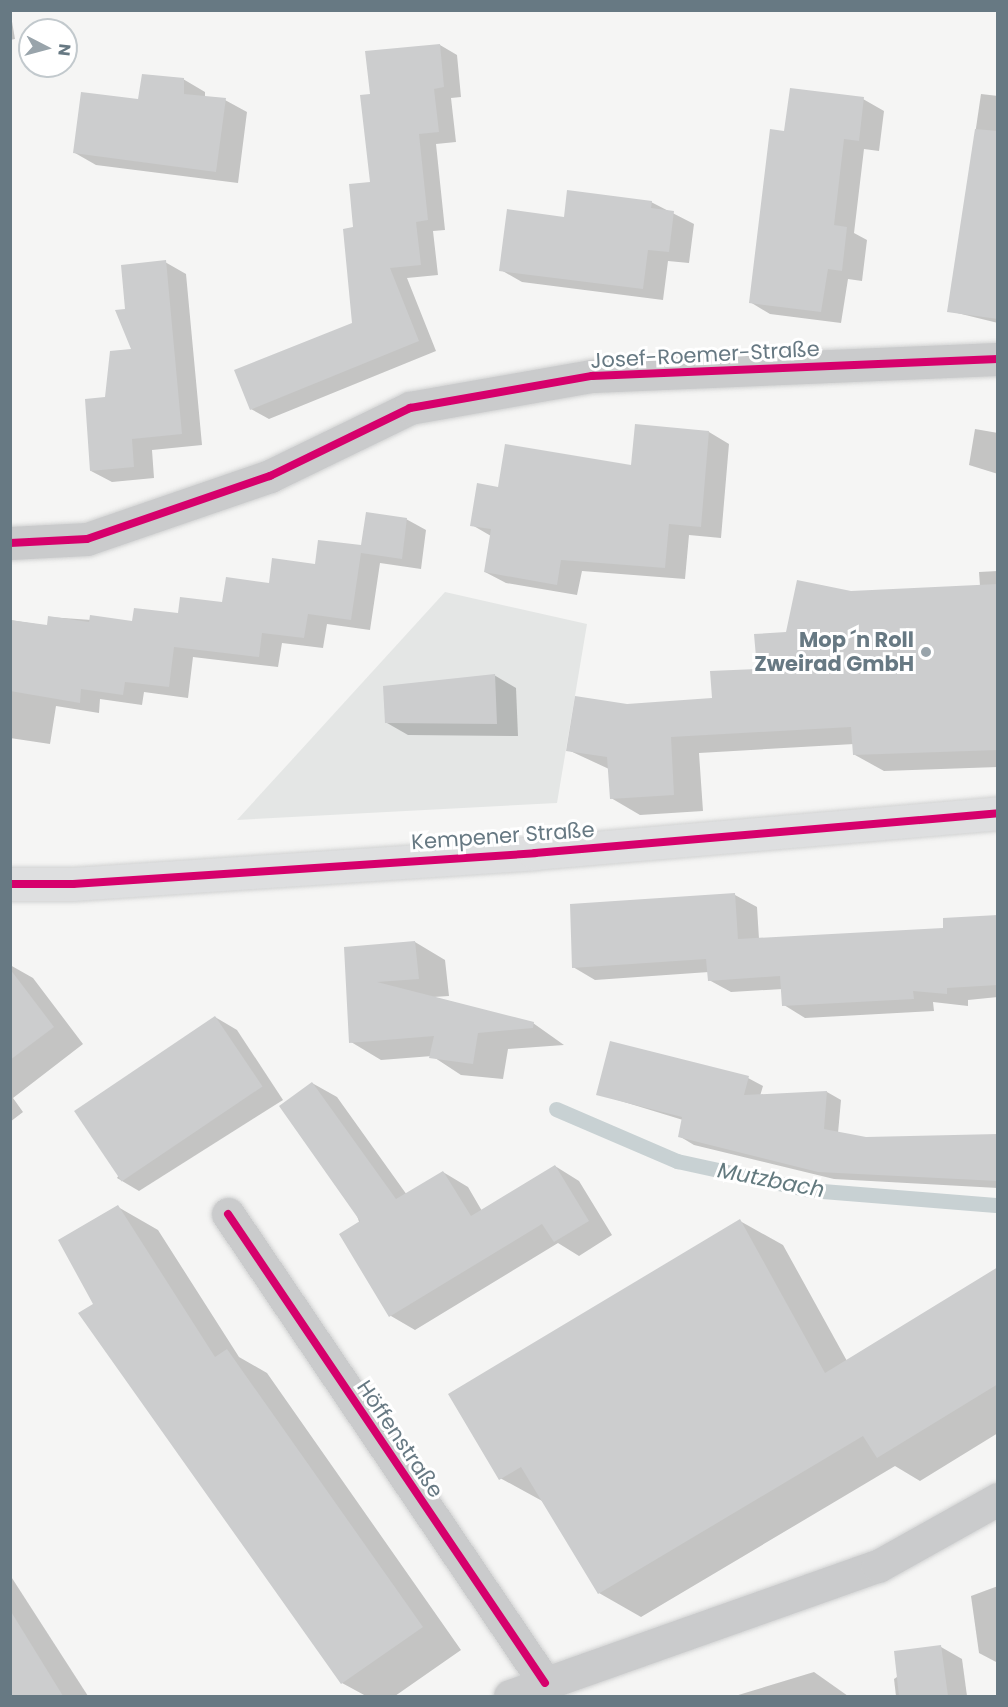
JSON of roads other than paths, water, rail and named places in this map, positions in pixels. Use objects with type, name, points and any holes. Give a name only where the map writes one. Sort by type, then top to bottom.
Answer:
[{"type":"main road","name":"Kempener Straße","points":[[10,884],[73,884],[523,853],[998,813]]},
{"type":"street","name":"Josef-Roemer-Straße","points":[[10,543],[87,539],[270,476],[410,408],[592,376],[998,359]]},
{"type":"street","name":"Höffenstraße","points":[[228,1214],[545,1683]]},
{"type":"street","points":[[510,1696],[878,1566],[998,1499]]},
{"type":"waterway","name":"Mutzbach","points":[[556,1109],[677,1161],[810,1190],[998,1205]]},
{"type":"place","name":"Mop ´n Roll Zweirad GmbH","points":[[926,652]]}]
